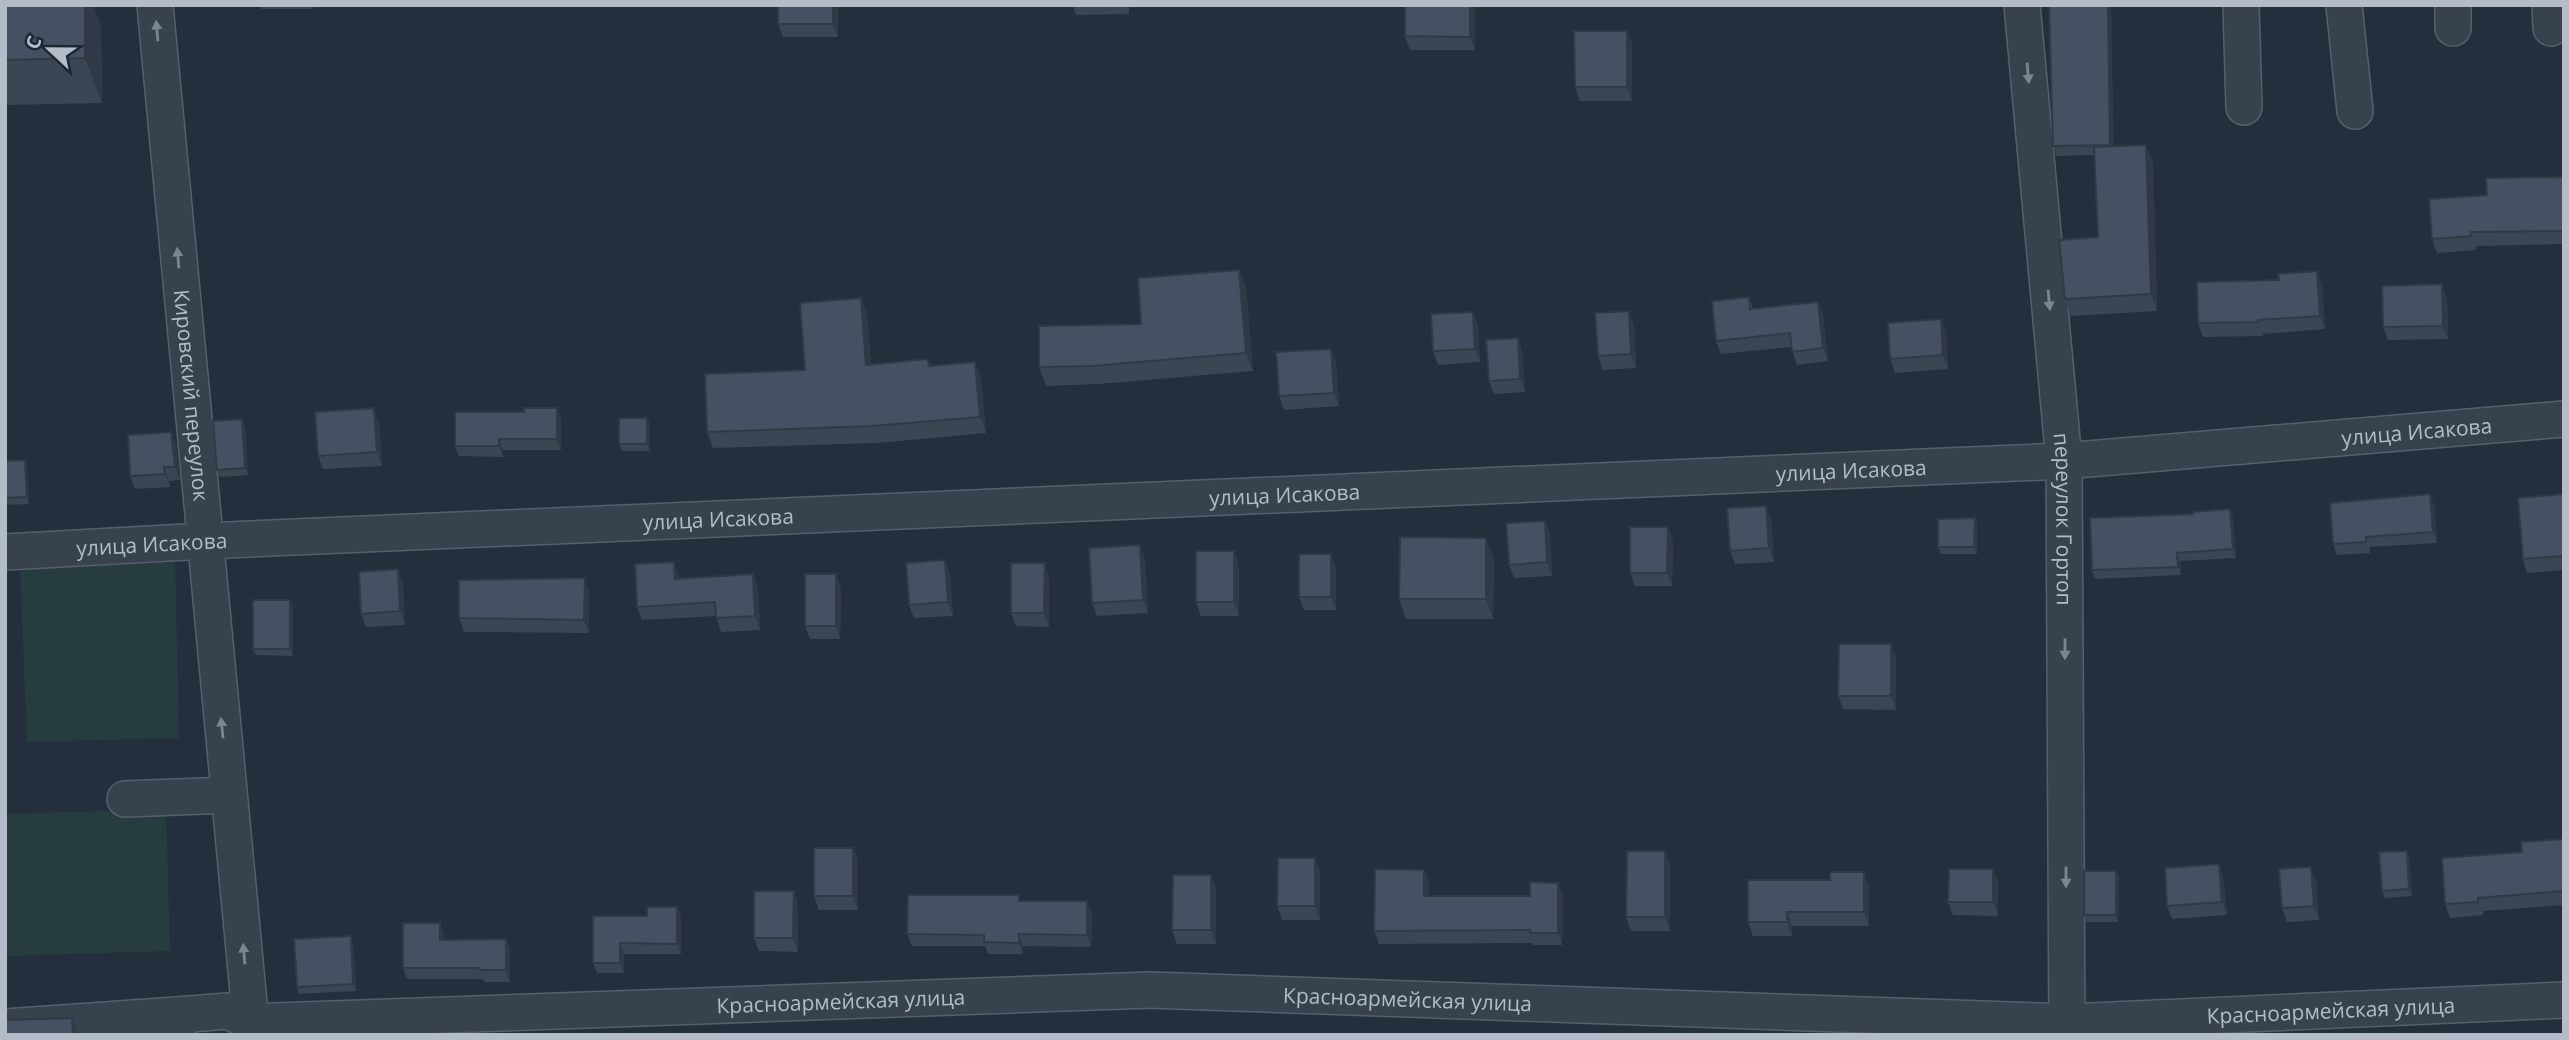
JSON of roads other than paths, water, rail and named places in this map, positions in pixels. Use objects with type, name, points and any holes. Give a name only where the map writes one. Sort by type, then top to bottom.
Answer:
[{"type":"street","name":"Кировский переулок","points":[[155,5],[251,1029]]},
{"type":"street","name":"переулок Гортоп","points":[[2022,5],[2064,461],[2067,1028]]},
{"type":"street","points":[[2241,5],[2244,107]]},
{"type":"street","points":[[2344,5],[2355,111]]},
{"type":"street","name":"улица Исакова","points":[[5,552],[204,541],[2064,461],[2564,419]]},
{"type":"street","points":[[125,799],[229,795]]},
{"type":"street","name":"Красноармейская улица","points":[[5,1027],[178,1025],[228,1011],[251,1029],[1150,990],[2067,1028],[2564,1000]]}]
